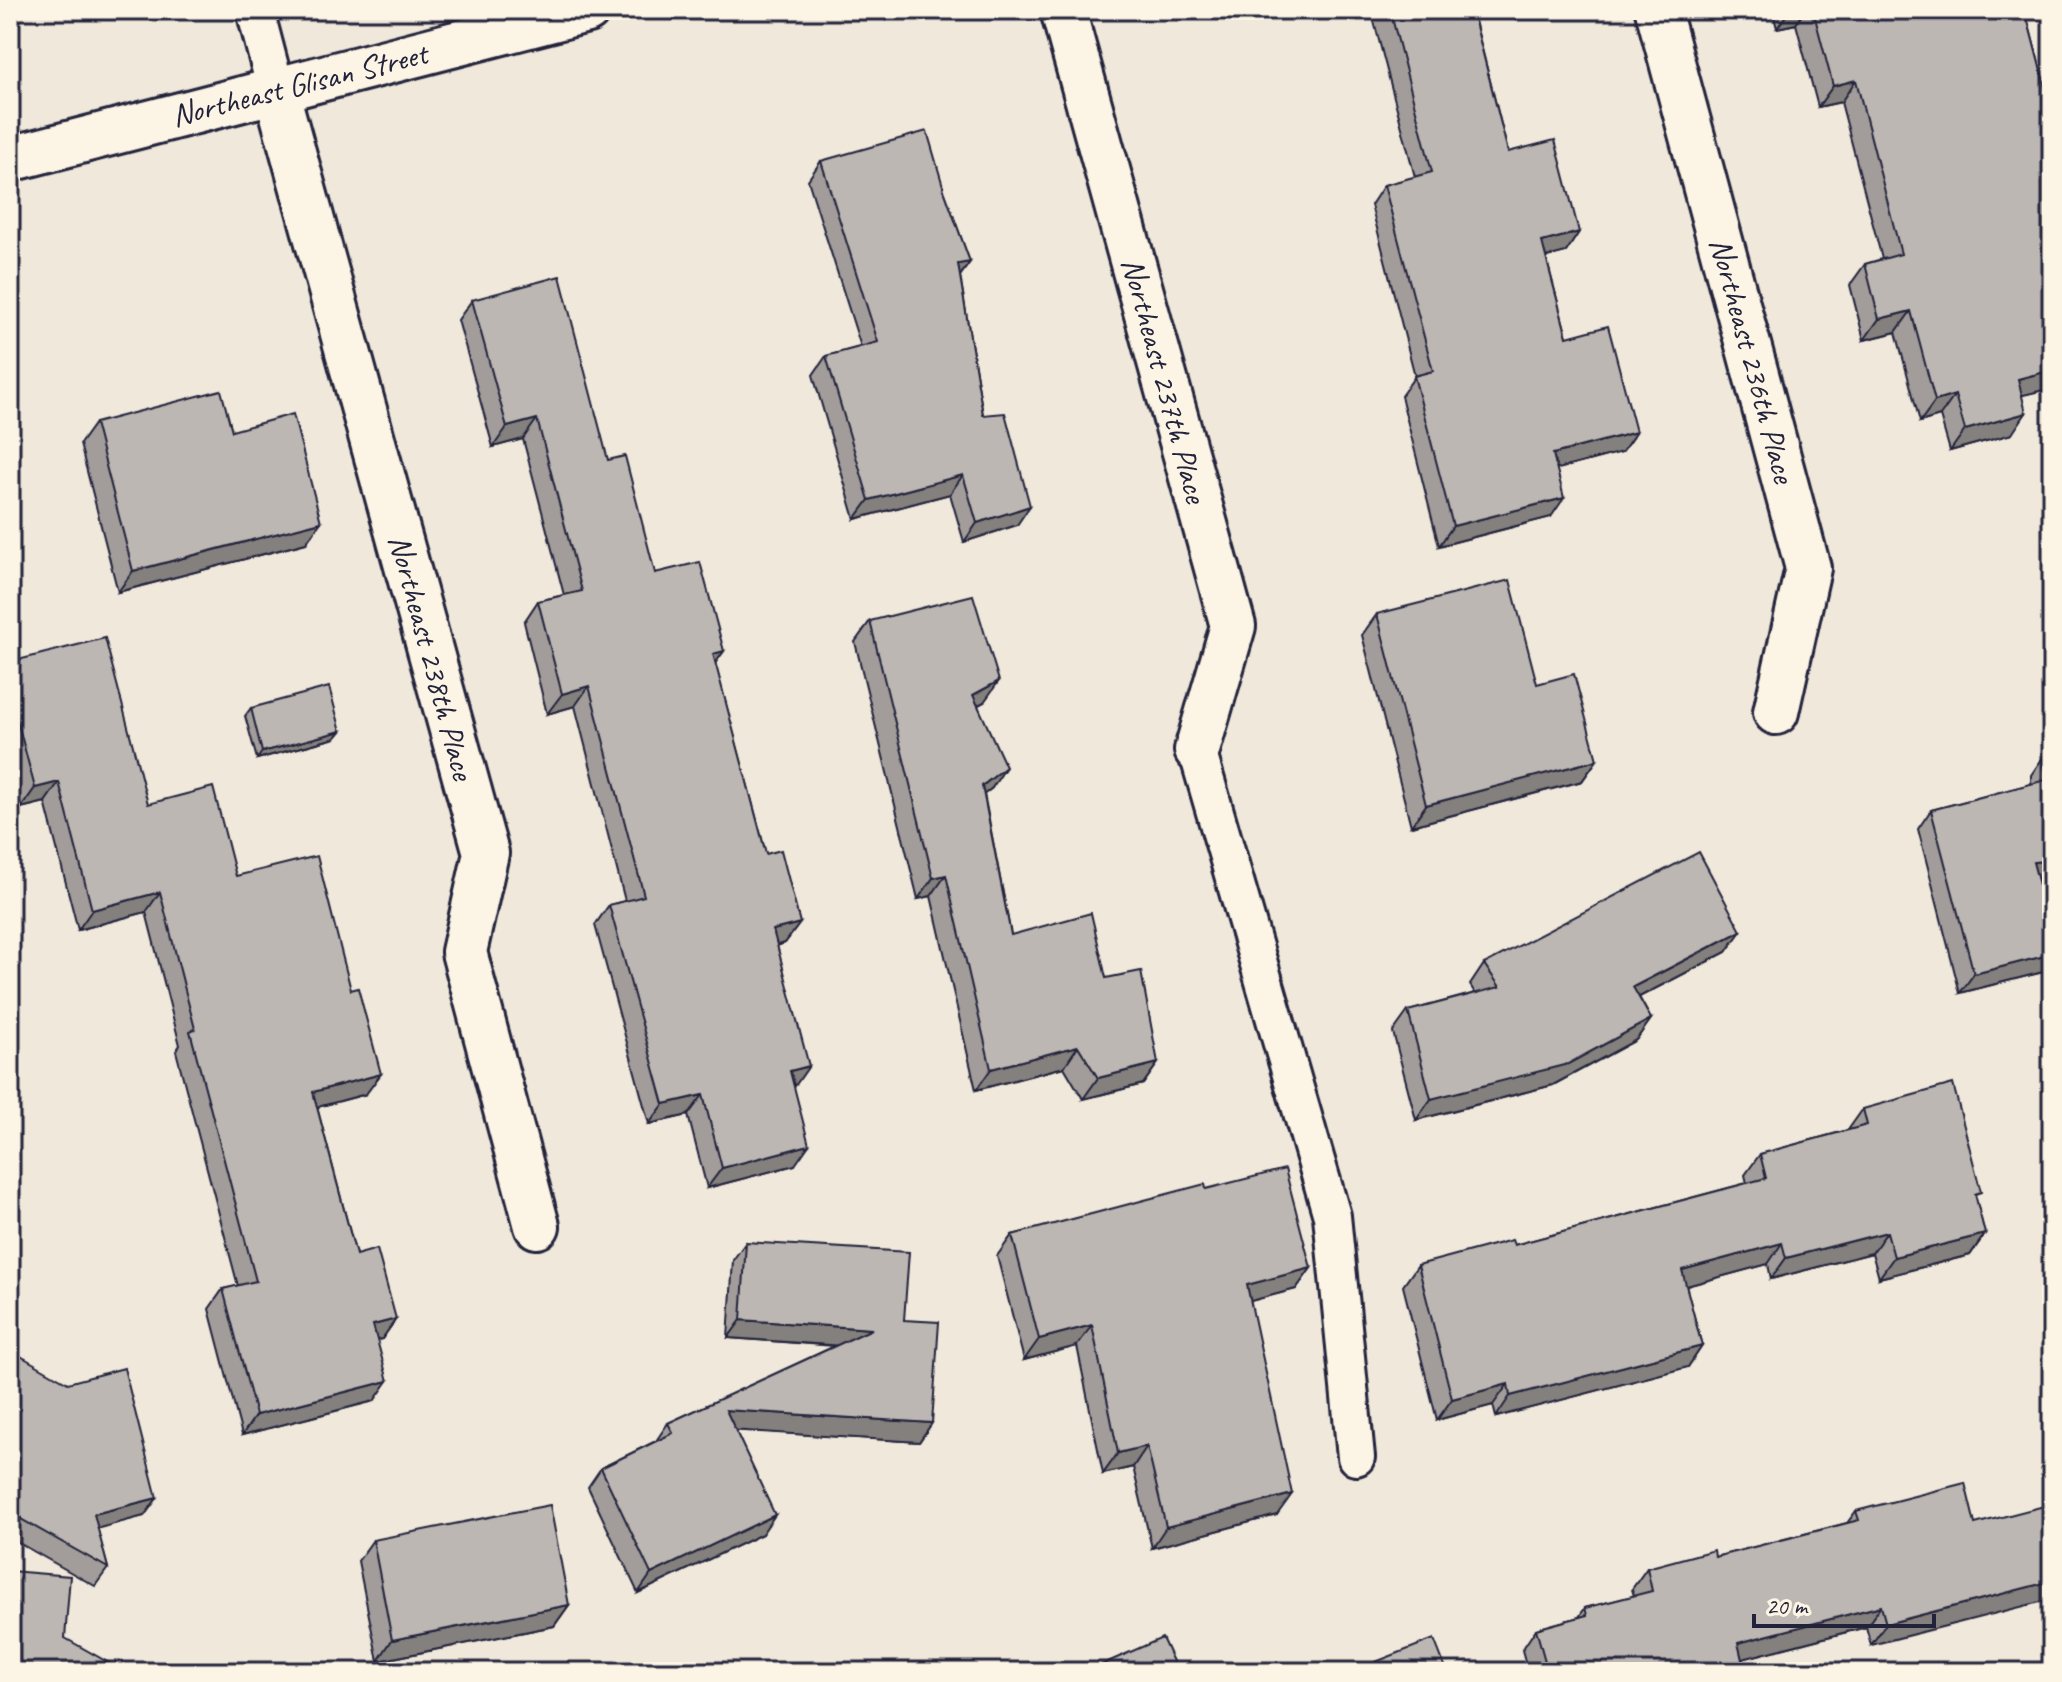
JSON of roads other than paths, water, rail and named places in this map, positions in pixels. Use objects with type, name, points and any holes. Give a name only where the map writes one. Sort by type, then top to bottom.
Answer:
[{"type":"street","name":"Northeast Glisan Street","points":[[10,159],[587,10]]},
{"type":"street","name":"Northeast 237th Place","points":[[1063,10],[1233,626],[1197,750]]},
{"type":"street","name":"Northeast 236th Place","points":[[1658,10],[1808,568],[1776,712]]},
{"type":"street","name":"Northeast 238th Place","points":[[276,90],[486,853],[464,952],[537,1226]]},
{"type":"lane","points":[[255,10],[276,90]]},
{"type":"lane","points":[[1197,750],[1332,1216],[1356,1457]]}]
